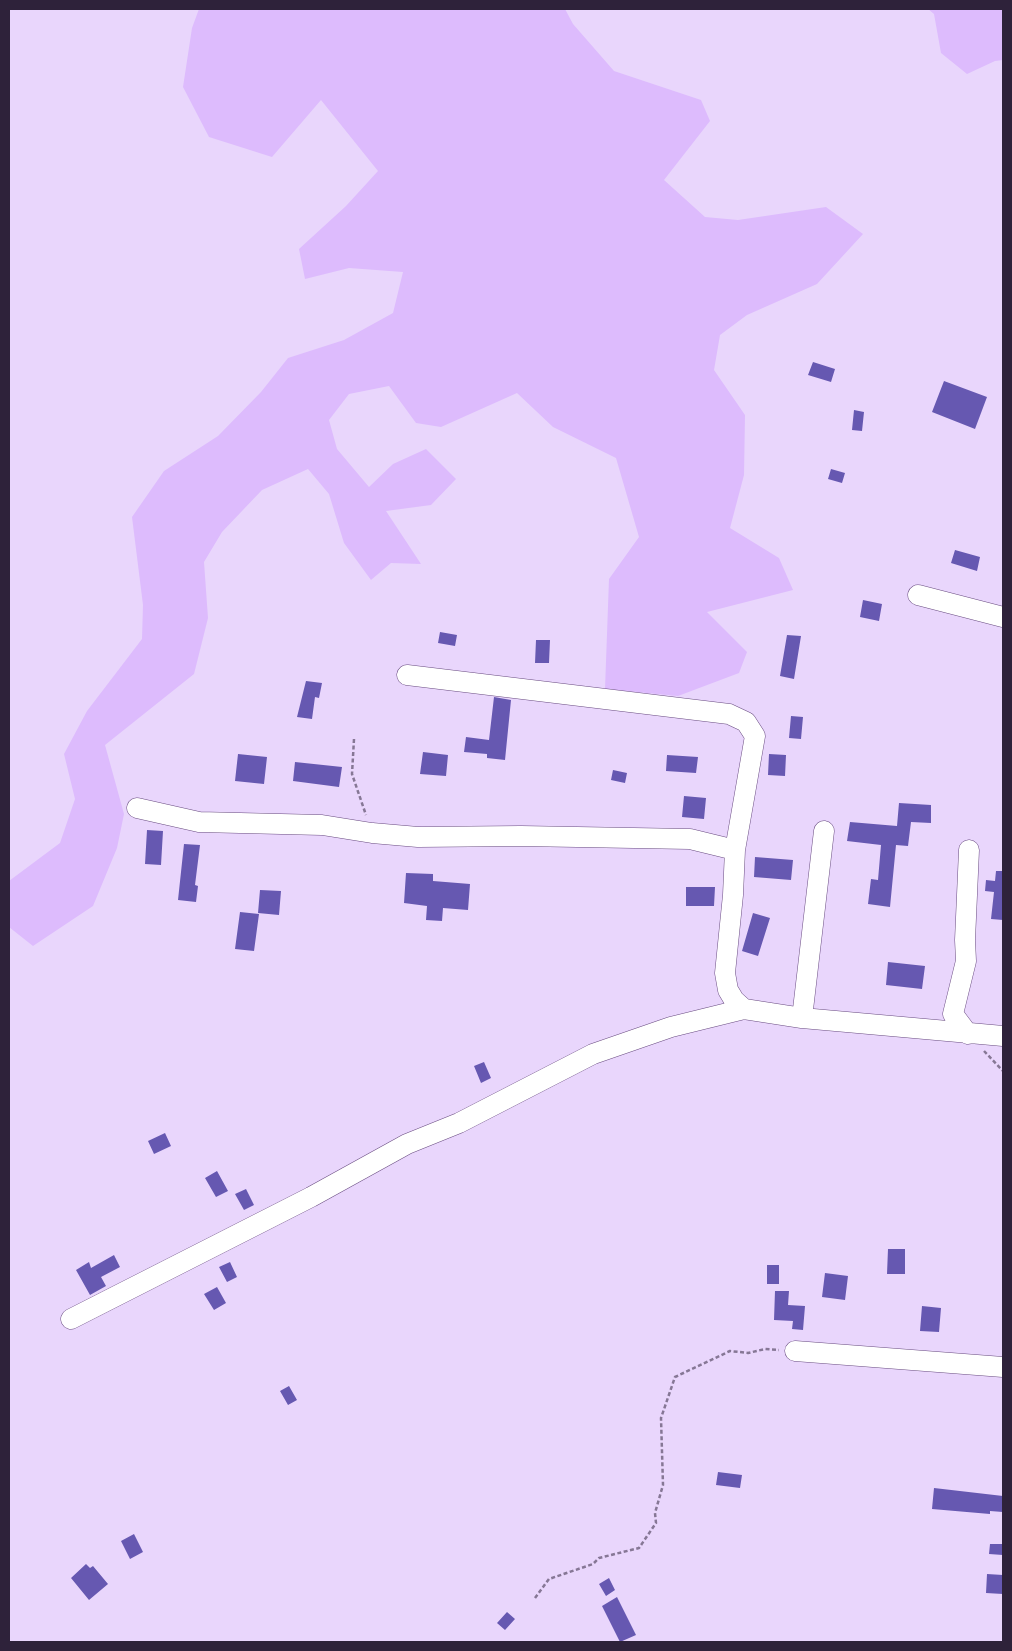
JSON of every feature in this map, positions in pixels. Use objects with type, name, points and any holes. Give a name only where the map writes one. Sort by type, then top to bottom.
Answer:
[{"type":"street","points":[[918,596],[1003,617]]},
{"type":"street","points":[[407,675],[730,714],[746,722],[755,736],[735,850],[733,894],[725,973],[728,990],[734,1000],[744,1009]]},
{"type":"street","points":[[137,808],[199,822],[322,824],[372,833],[418,837],[521,836],[690,839],[735,850]]},
{"type":"street","points":[[802,1018],[824,831]]},
{"type":"street","points":[[968,1034],[953,1014],[966,961],[965,940],[969,850]]},
{"type":"street","points":[[71,1319],[311,1197],[407,1144],[459,1123],[593,1054],[671,1027],[744,1009],[802,1018],[1003,1036]]},
{"type":"street","points":[[795,1351],[1003,1367]]},
{"type":"path","points":[[354,740],[352,774],[360,792],[372,833]]},
{"type":"path","points":[[968,1034],[1003,1071]]},
{"type":"path","points":[[534,1598],[549,1579],[594,1564],[598,1558],[639,1548],[656,1523],[654,1513],[663,1485],[661,1418],[675,1377],[730,1350],[748,1353],[765,1350],[795,1351]]},
{"type":"shaded area","points":[[199,9],[565,9],[573,24],[614,71],[701,100],[710,121],[664,180],[705,217],[738,220],[826,207],[863,234],[817,284],[747,315],[720,335],[714,370],[745,415],[744,475],[730,528],[779,558],[793,590],[707,612],[747,652],[739,673],[678,696],[605,689],[609,579],[639,537],[616,458],[553,427],[517,393],[441,427],[416,423],[389,386],[349,394],[329,420],[337,449],[369,487],[393,464],[426,449],[456,479],[431,505],[386,511],[421,564],[391,563],[371,580],[344,543],[329,494],[308,469],[262,490],[222,532],[204,562],[208,618],[194,674],[105,745],[124,814],[117,848],[93,906],[33,946],[9,927],[9,881],[60,843],[75,799],[64,754],[87,711],[142,639],[143,605],[132,517],[164,471],[218,436],[261,392],[288,358],[344,340],[393,313],[403,272],[349,268],[305,279],[299,249],[346,206],[378,171],[321,100],[272,157],[209,137],[183,87],[192,28]]},
{"type":"shaded area","points":[[928,9],[1003,9],[1003,60],[995,61],[967,74],[941,53],[934,14]]},
{"type":"building","points":[[813,362],[835,369],[831,382],[808,375]]},
{"type":"building","points":[[944,381],[987,397],[975,429],[932,412]]},
{"type":"building","points":[[854,410],[864,412],[862,431],[852,430]]},
{"type":"building","points":[[831,469],[845,473],[842,483],[828,479]]},
{"type":"building","points":[[955,550],[980,557],[977,571],[951,563]]},
{"type":"building","points":[[863,600],[882,604],[879,621],[860,617]]},
{"type":"building","points":[[440,632],[457,635],[455,646],[438,643]]},
{"type":"building","points":[[787,635],[801,636],[794,679],[780,676]]},
{"type":"building","points":[[536,640],[550,640],[549,663],[535,663]]},
{"type":"building","points":[[306,681],[322,683],[319,698],[315,697],[312,719],[297,717]]},
{"type":"building","points":[[494,697],[511,700],[505,760],[487,758],[487,754],[464,752],[466,737],[489,740]]},
{"type":"building","points":[[791,716],[803,717],[801,739],[789,738]]},
{"type":"building","points":[[423,752],[448,755],[446,776],[420,774]]},
{"type":"building","points":[[238,754],[267,757],[264,784],[235,781]]},
{"type":"building","points":[[769,754],[786,755],[785,776],[768,775]]},
{"type":"building","points":[[667,755],[698,757],[696,773],[666,771]]},
{"type":"building","points":[[295,762],[342,767],[339,787],[293,781]]},
{"type":"building","points":[[613,770],[627,773],[625,783],[611,780]]},
{"type":"building","points":[[684,796],[706,798],[704,819],[682,817]]},
{"type":"building","points":[[899,803],[931,805],[931,823],[911,822],[908,846],[896,845],[890,907],[868,904],[871,879],[878,880],[881,845],[847,841],[850,822],[897,826]]},
{"type":"building","points":[[147,830],[163,831],[161,865],[145,864]]},
{"type":"building","points":[[184,844],[200,845],[195,885],[198,886],[196,902],[178,900]]},
{"type":"building","points":[[755,857],[793,860],[791,880],[754,877]]},
{"type":"building","points":[[996,871],[1003,871],[1003,920],[991,919],[994,892],[985,891],[986,880],[995,881]]},
{"type":"building","points":[[406,873],[433,874],[433,881],[470,884],[468,910],[443,908],[442,921],[426,920],[427,906],[404,903]]},
{"type":"building","points":[[686,887],[715,887],[714,906],[686,906]]},
{"type":"building","points":[[260,890],[281,891],[279,915],[258,913]]},
{"type":"building","points":[[240,912],[259,914],[254,951],[235,949]]},
{"type":"building","points":[[753,913],[770,918],[758,956],[742,951]]},
{"type":"building","points":[[888,962],[925,966],[922,989],[886,985]]},
{"type":"building","points":[[484,1062],[491,1078],[481,1083],[474,1066]]},
{"type":"building","points":[[165,1133],[171,1146],[154,1154],[148,1141]]},
{"type":"building","points":[[217,1171],[228,1191],[216,1197],[205,1178]]},
{"type":"building","points":[[246,1189],[254,1205],[244,1210],[235,1194]]},
{"type":"building","points":[[888,1249],[905,1249],[905,1274],[887,1274]]},
{"type":"building","points":[[114,1255],[120,1267],[101,1277],[106,1286],[90,1295],[76,1270],[89,1262],[91,1268]]},
{"type":"building","points":[[230,1262],[237,1277],[227,1282],[219,1267]]},
{"type":"building","points":[[767,1265],[779,1265],[779,1284],[767,1284]]},
{"type":"building","points":[[825,1273],[848,1276],[845,1300],[822,1297]]},
{"type":"building","points":[[217,1287],[226,1303],[214,1310],[204,1294]]},
{"type":"building","points":[[775,1291],[789,1291],[788,1305],[805,1306],[803,1330],[792,1329],[793,1321],[774,1320]]},
{"type":"building","points":[[922,1306],[941,1308],[939,1332],[920,1331]]},
{"type":"building","points":[[289,1386],[297,1400],[288,1405],[280,1391]]},
{"type":"building","points":[[718,1472],[742,1475],[740,1488],[716,1485]]},
{"type":"building","points":[[934,1488],[1003,1496],[1003,1512],[990,1511],[990,1514],[932,1509]]},
{"type":"building","points":[[134,1534],[143,1552],[130,1559],[121,1541]]},
{"type":"building","points":[[990,1544],[1003,1544],[1003,1555],[989,1554]]},
{"type":"building","points":[[86,1564],[90,1568],[93,1566],[108,1584],[89,1600],[71,1578]]},
{"type":"building","points":[[987,1574],[1003,1575],[1003,1594],[986,1593]]},
{"type":"building","points":[[609,1578],[615,1590],[606,1596],[599,1584]]},
{"type":"building","points":[[617,1597],[636,1635],[620,1642],[602,1606]]},
{"type":"building","points":[[507,1612],[515,1619],[505,1630],[497,1623]]}]
